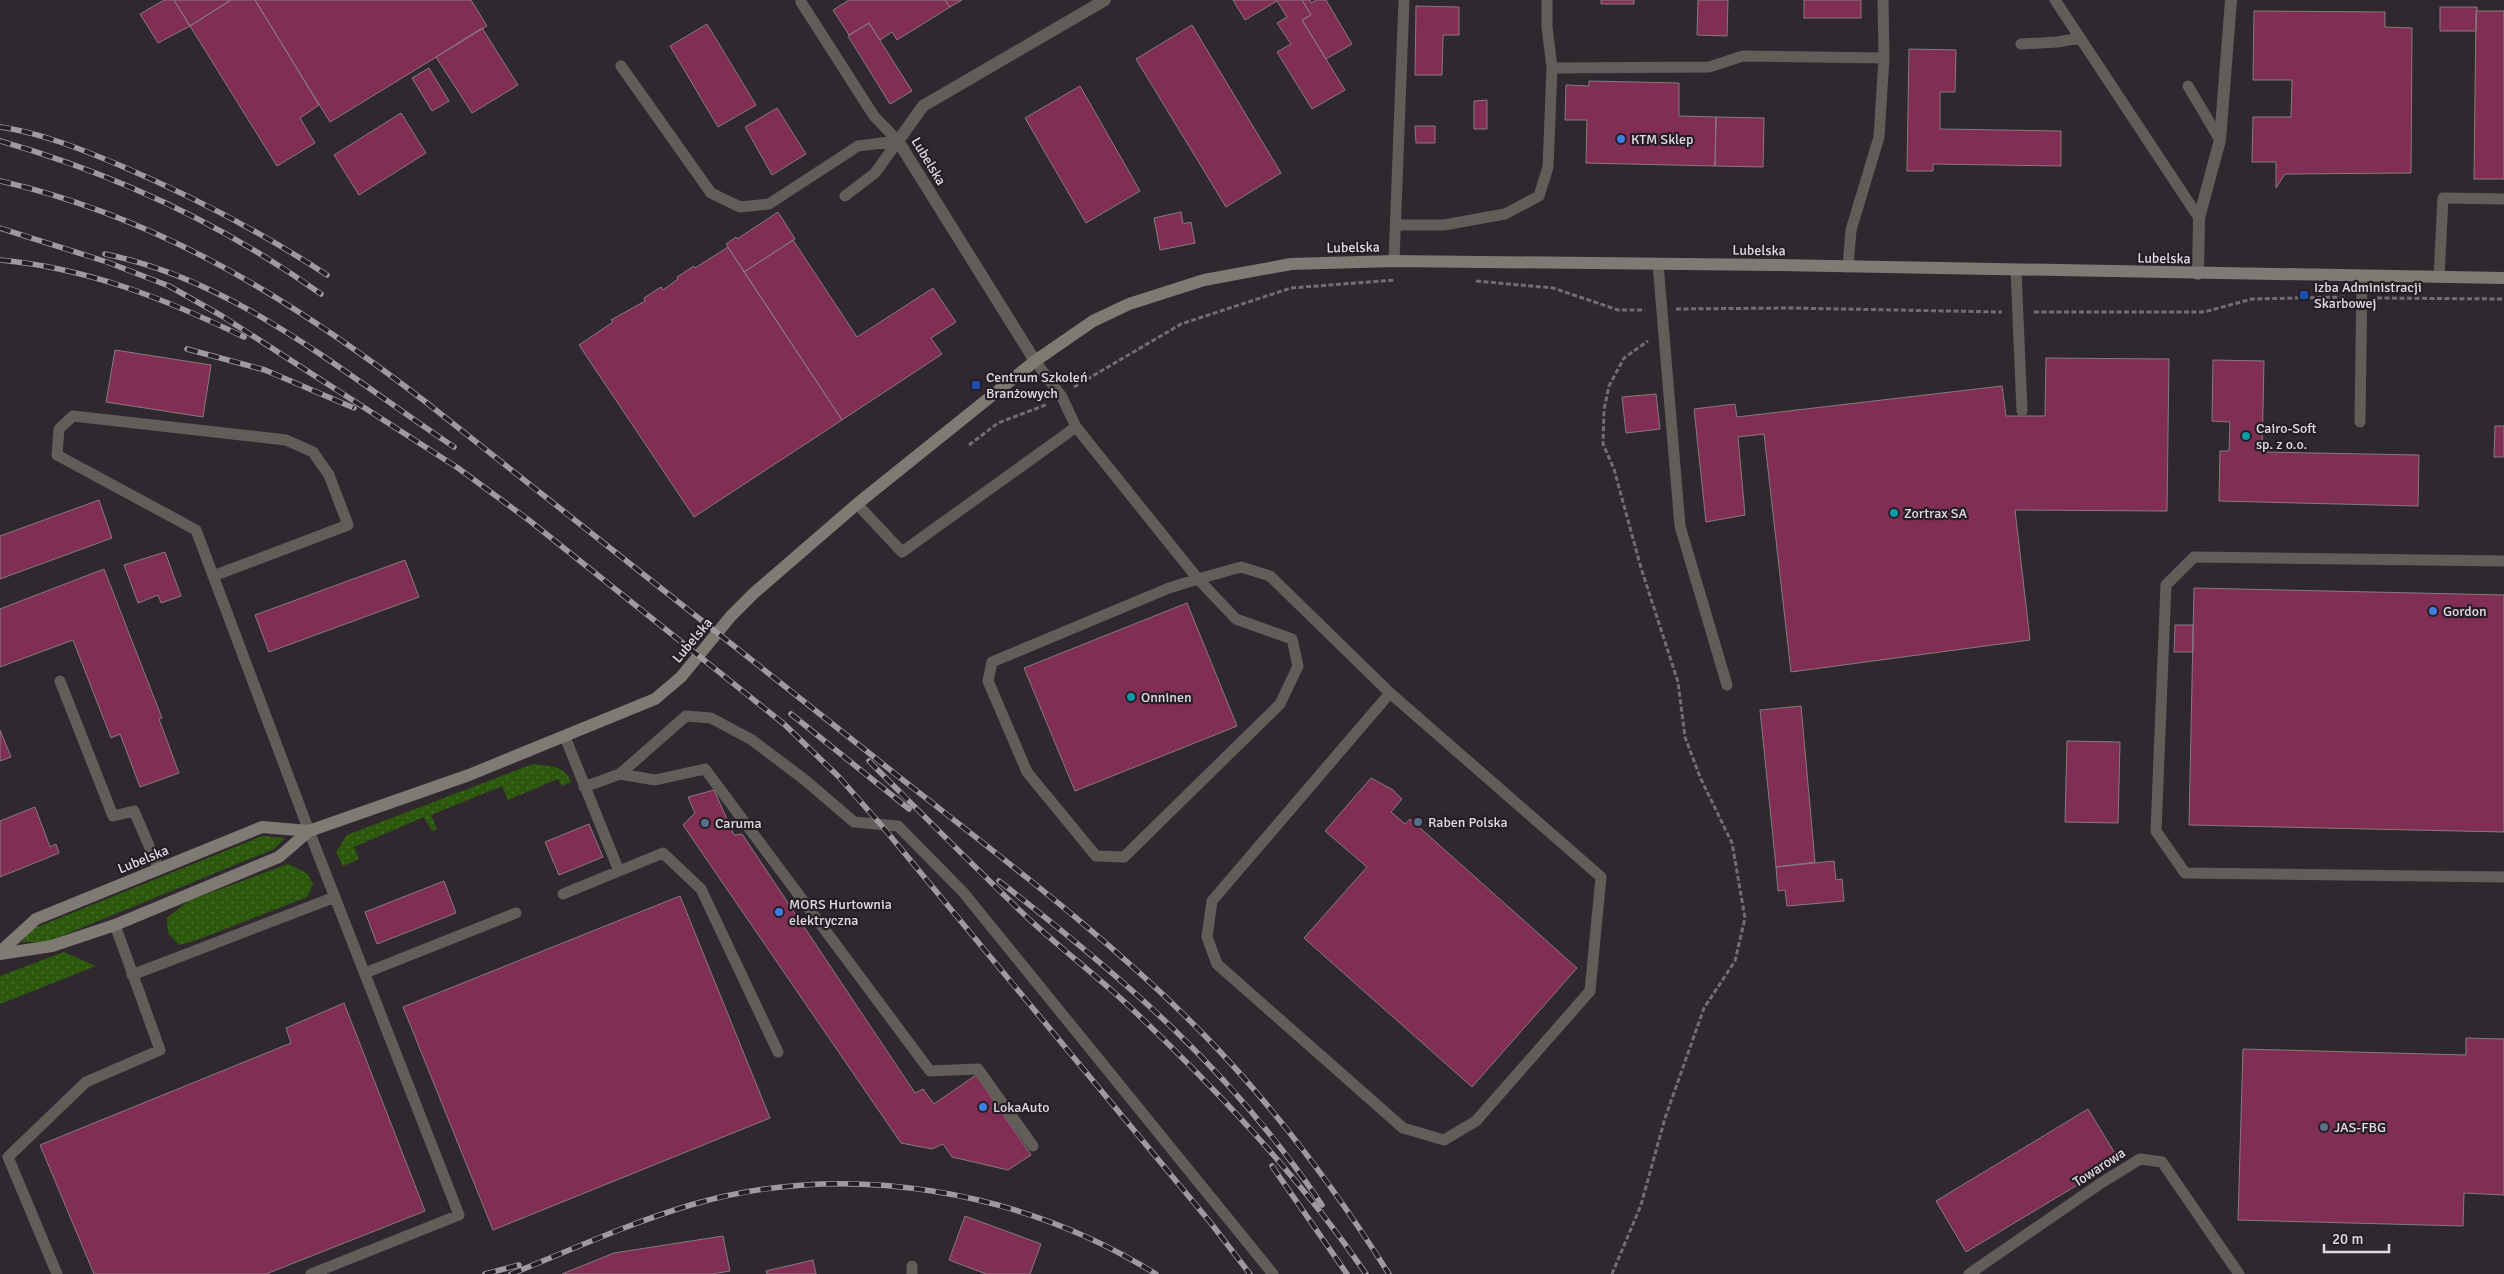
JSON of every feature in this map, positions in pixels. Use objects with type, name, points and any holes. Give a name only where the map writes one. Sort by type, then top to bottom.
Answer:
[{"type":"street","name":"Lubelska","points":[[1035,362],[898,141],[924,106],[1105,0]]},
{"type":"street","points":[[2198,274],[2199,218],[2220,140],[2231,0]]},
{"type":"street","name":"Lubelska","points":[[0,953],[52,946],[115,925],[279,857],[309,831],[469,775],[655,699],[680,677],[731,616],[857,504],[960,419],[1093,321],[1129,304],[1204,280],[1290,264],[1394,261],[2504,278]]},
{"type":"street","name":"Lubelska","points":[[0,953],[36,919],[262,827],[309,831]]},
{"type":"lane","points":[[1394,261],[1404,0]]},
{"type":"lane","points":[[1396,225],[1444,225],[1505,214],[1539,196],[1548,167],[1552,68],[1547,27],[1547,0]]},
{"type":"lane","points":[[1848,267],[1851,230],[1879,137],[1884,58],[1883,0]]},
{"type":"lane","points":[[2056,0],[2199,218]]},
{"type":"lane","points":[[801,2],[874,116],[898,141]]},
{"type":"lane","points":[[2021,44],[2058,42],[2080,38]]},
{"type":"lane","points":[[1552,68],[1709,67],[1743,56],[1884,58]]},
{"type":"lane","points":[[621,66],[711,193],[740,208],[769,204],[858,146],[898,141]]},
{"type":"lane","points":[[2188,86],[2220,140]]},
{"type":"lane","points":[[845,196],[875,173],[898,141]]},
{"type":"lane","points":[[2438,277],[2444,198],[2504,199]]},
{"type":"lane","points":[[1658,264],[1680,526],[1727,685]]},
{"type":"lane","points":[[2016,270],[2022,411]]},
{"type":"lane","points":[[2360,422],[2362,276]]},
{"type":"lane","points":[[1035,362],[1062,397],[1076,427],[1198,580],[1236,619],[1292,638],[1298,666],[1280,704],[1124,857],[1096,856],[1027,772],[988,681],[992,662],[1169,588],[1198,580],[1241,567],[1270,576],[1390,694],[1601,877],[1590,991],[1476,1122],[1444,1140],[1403,1128],[1218,964],[1208,937],[1212,901],[1390,694]]},
{"type":"lane","points":[[213,576],[348,525],[330,475],[312,452],[286,440],[73,416],[59,430],[57,455],[196,530],[213,576],[309,831],[459,1215],[311,1274]]},
{"type":"lane","points":[[857,504],[902,552],[1076,427]]},
{"type":"lane","points":[[2504,561],[2194,558],[2166,585],[2156,831],[2185,872],[2504,877]]},
{"type":"lane","points":[[60,681],[112,816],[134,811],[159,869]]},
{"type":"lane","points":[[584,787],[620,774],[686,716],[711,718],[752,740],[805,780],[854,822],[898,826],[963,892],[1273,1274]]},
{"type":"lane","points":[[564,737],[619,871]]},
{"type":"lane","points":[[620,774],[655,780],[705,769],[930,1071],[978,1069],[1033,1146]]},
{"type":"lane","points":[[563,894],[663,853],[700,889],[778,1052]]},
{"type":"lane","points":[[132,975],[335,897]]},
{"type":"lane","points":[[365,974],[516,913]]},
{"type":"lane","points":[[57,1274],[8,1156],[86,1082],[160,1050],[115,925]]},
{"type":"lane","name":"Towarowa","points":[[1969,1274],[2101,1183],[2140,1159],[2162,1162],[2239,1274]]},
{"type":"path","points":[[969,445],[998,423],[1033,411],[1062,397],[1080,383],[1181,324],[1291,288],[1396,280]]},
{"type":"path","points":[[1471,280],[1554,288],[1618,310],[1790,308],[2018,312],[2204,312],[2252,299],[2504,299]]},
{"type":"path","points":[[1612,1274],[1641,1205],[1666,1118],[1704,1008],[1735,962],[1745,918],[1732,843],[1700,777],[1685,737],[1678,682],[1642,568],[1614,469],[1603,444],[1604,410],[1610,386],[1620,365],[1624,358],[1663,330]]},
{"type":"green space","points":[[533,764],[560,769],[565,772],[571,782],[562,786],[558,779],[508,800],[502,786],[431,815],[437,829],[432,831],[424,817],[354,847],[359,859],[343,866],[336,852],[347,835]]},
{"type":"green space","points":[[262,836],[285,838],[274,849],[47,942],[22,942],[30,930]]},
{"type":"green space","points":[[288,864],[307,873],[313,884],[307,897],[197,940],[179,945],[168,933],[167,918],[188,901]]},
{"type":"green space","points":[[64,952],[96,966],[0,1004],[0,976]]},
{"type":"building","points":[[164,0],[174,0],[190,26],[158,43],[140,14]]},
{"type":"building","points":[[174,0],[231,0],[190,26]]},
{"type":"building","points":[[231,0],[255,0],[319,105],[300,118],[315,143],[277,166],[190,26]]},
{"type":"building","points":[[255,0],[471,0],[487,26],[330,122]]},
{"type":"building","points":[[849,0],[945,0],[950,7],[897,40],[892,32],[880,40],[869,23],[849,35],[833,10]]},
{"type":"building","points":[[945,0],[962,0],[950,7]]},
{"type":"building","points":[[1233,0],[1302,0],[1311,15],[1302,20],[1345,90],[1312,109],[1277,52],[1291,44],[1277,23],[1287,17],[1277,1],[1245,20]]},
{"type":"building","points":[[1302,0],[1310,0],[1311,3],[1316,0],[1326,0],[1352,44],[1326,59],[1302,20],[1311,15]]},
{"type":"building","points":[[1601,0],[1634,0],[1634,4],[1601,4]]},
{"type":"building","points":[[1698,0],[1728,0],[1727,36],[1697,35]]},
{"type":"building","points":[[1804,0],[1861,0],[1861,18],[1804,18]]},
{"type":"building","points":[[1416,6],[1459,7],[1459,35],[1443,35],[1442,75],[1415,75]]},
{"type":"building","points":[[2440,7],[2477,7],[2476,31],[2440,31]]},
{"type":"building","points":[[2254,11],[2385,12],[2385,27],[2412,28],[2411,173],[2285,174],[2276,188],[2276,162],[2252,162],[2253,117],[2291,117],[2292,80],[2253,80]]},
{"type":"building","points":[[2476,11],[2504,11],[2504,179],[2474,179]]},
{"type":"building","points":[[869,23],[912,91],[890,104],[848,36]]},
{"type":"building","points":[[707,24],[756,105],[718,127],[670,46]]},
{"type":"building","points":[[1192,25],[1281,173],[1226,207],[1136,59]]},
{"type":"building","points":[[482,28],[518,85],[472,113],[436,57]]},
{"type":"building","points":[[1909,49],[1956,50],[1955,92],[1940,92],[1940,129],[2061,131],[2061,166],[1933,164],[1933,171],[1907,171]]},
{"type":"building","points":[[429,68],[449,101],[432,111],[412,78]]},
{"type":"building","points":[[1589,81],[1679,83],[1679,116],[1716,117],[1715,166],[1586,163],[1587,120],[1565,120],[1566,85],[1589,86]]},
{"type":"building","points":[[1080,86],[1140,191],[1086,223],[1025,118]]},
{"type":"building","points":[[1487,100],[1487,129],[1474,129],[1474,101]]},
{"type":"building","points":[[777,108],[806,154],[772,175],[745,127]]},
{"type":"building","points":[[401,113],[426,153],[359,195],[334,155]]},
{"type":"building","points":[[1716,117],[1764,118],[1763,167],[1715,166]]},
{"type":"building","points":[[1415,126],[1435,126],[1435,143],[1416,143]]},
{"type":"building","points":[[778,212],[795,239],[744,272],[726,244],[736,237],[737,239]]},
{"type":"building","points":[[1181,212],[1183,224],[1191,222],[1195,243],[1160,250],[1154,218]]},
{"type":"building","points":[[793,240],[857,337],[933,288],[956,322],[931,338],[942,354],[842,420],[744,272]]},
{"type":"building","points":[[728,247],[842,420],[694,517],[579,345],[613,322],[611,320],[645,301],[644,298],[661,287],[663,290],[678,279],[677,277]]},
{"type":"building","points":[[115,350],[211,365],[203,417],[106,402]]},
{"type":"building","name":"Zortrax SA","points":[[2046,358],[2169,359],[2167,511],[2015,510],[2030,640],[1791,672],[1764,434],[1738,437],[1745,515],[1706,522],[1694,409],[1735,404],[1737,417],[2002,386],[2006,416],[2045,416]]},
{"type":"building","name":"Cairo-Soft sp. z o.o.","points":[[2213,360],[2264,361],[2262,452],[2419,455],[2418,506],[2219,501],[2220,451],[2229,451],[2230,422],[2212,421]]},
{"type":"building","points":[[1656,394],[1660,429],[1626,433],[1622,397]]},
{"type":"building","points":[[2495,426],[2504,426],[2504,457],[2494,457]]},
{"type":"building","points":[[99,500],[112,538],[0,579],[0,536]]},
{"type":"building","points":[[165,552],[181,596],[161,603],[158,595],[138,603],[124,565]]},
{"type":"building","points":[[405,560],[419,597],[269,652],[255,615]]},
{"type":"building","points":[[104,569],[162,718],[159,719],[179,773],[140,787],[120,734],[111,738],[73,640],[0,667],[0,609]]},
{"type":"building","points":[[2194,588],[2504,595],[2504,832],[2189,825]]},
{"type":"building","name":"Onninen","points":[[1187,603],[1237,726],[1075,791],[1024,668]]},
{"type":"building","points":[[2175,625],[2193,625],[2193,652],[2174,652]]},
{"type":"building","points":[[1801,706],[1815,862],[1776,867],[1760,710]]},
{"type":"building","points":[[0,730],[11,757],[0,761]]},
{"type":"building","points":[[2067,741],[2120,742],[2118,823],[2065,822]]},
{"type":"building","points":[[1371,778],[1393,790],[1402,799],[1391,812],[1405,824],[1410,819],[1577,968],[1472,1087],[1304,938],[1367,867],[1325,831]]},
{"type":"building","points":[[714,790],[734,835],[742,834],[915,1093],[923,1089],[934,1104],[976,1075],[1031,1155],[1008,1170],[952,1157],[943,1144],[932,1149],[901,1143],[683,825],[695,813],[688,797]]},
{"type":"building","points":[[35,807],[50,847],[56,844],[59,853],[0,877],[0,821]]},
{"type":"building","points":[[589,824],[603,857],[559,875],[545,842]]},
{"type":"building","points":[[1834,861],[1836,880],[1842,879],[1844,901],[1787,906],[1785,890],[1778,891],[1776,867]]},
{"type":"building","points":[[444,881],[456,913],[377,944],[365,912]]},
{"type":"building","points":[[680,896],[770,1118],[493,1230],[403,1007]]},
{"type":"building","points":[[344,1003],[425,1211],[266,1274],[94,1274],[40,1145],[291,1043],[286,1028]]},
{"type":"building","points":[[2466,1038],[2504,1039],[2504,1195],[2464,1193],[2463,1226],[2238,1220],[2243,1049],[2466,1055]]},
{"type":"building","points":[[2088,1109],[2119,1160],[1966,1252],[1936,1201]]},
{"type":"building","points":[[965,1216],[1041,1244],[1030,1274],[986,1274],[949,1260]]},
{"type":"building","points":[[723,1236],[730,1271],[712,1274],[562,1274],[614,1253]]},
{"type":"building","points":[[813,1260],[816,1274],[767,1274],[766,1271]]},
{"type":"railway","points":[[0,127],[31,133],[61,142],[146,177],[251,229],[327,275]]},
{"type":"railway","points":[[0,141],[85,169],[167,204],[246,246],[321,294]]},
{"type":"railway","points":[[0,181],[60,197],[117,217],[172,241],[225,268],[328,331],[427,403],[1001,857],[1130,964],[1210,1041],[1283,1124],[1327,1182],[1389,1274]]},
{"type":"railway","points":[[0,228],[107,262],[169,286],[222,316],[458,468],[530,521],[784,724],[839,777],[882,826],[1210,1222],[1250,1274]]},
{"type":"railway","points":[[105,254],[154,267],[200,285],[245,308],[288,333],[454,447]]},
{"type":"railway","points":[[0,260],[64,270],[125,287],[185,310],[244,337]]},
{"type":"railway","points":[[187,349],[265,370],[354,408]]},
{"type":"railway","points":[[791,714],[909,809]]},
{"type":"railway","points":[[869,761],[1031,921],[1119,997],[1194,1070],[1256,1135],[1285,1169],[1366,1274]]},
{"type":"railway","points":[[999,881],[1133,991],[1214,1070],[1252,1112],[1288,1157],[1322,1205]]},
{"type":"railway","points":[[1272,1166],[1347,1274]]},
{"type":"railway","points":[[511,1274],[625,1228],[694,1204],[753,1191],[812,1185],[872,1185],[932,1191],[991,1203],[1049,1221],[1104,1245],[1156,1274]]},
{"type":"railway","points":[[485,1274],[519,1265]]},
{"type":"place","name":"KTM Sklep","points":[[1621,139]]},
{"type":"place","name":"Izba Administracji Skarbowej","points":[[2304,295]]},
{"type":"place","name":"Centrum Szkoleń Branżowych","points":[[976,385]]},
{"type":"place","name":"Cairo-Soft sp. z o.o.","points":[[2246,436]]},
{"type":"place","name":"Zortrax SA","points":[[1894,513]]},
{"type":"place","name":"Gordon","points":[[2433,611]]},
{"type":"place","name":"Onninen","points":[[1131,697]]},
{"type":"place","name":"Raben Polska","points":[[1418,822]]},
{"type":"place","name":"Caruma","points":[[705,823]]},
{"type":"place","name":"MORS Hurtownia elektryczna","points":[[779,912]]},
{"type":"place","name":"LokaAuto","points":[[983,1107]]},
{"type":"place","name":"JAS-FBG","points":[[2324,1127]]}]
